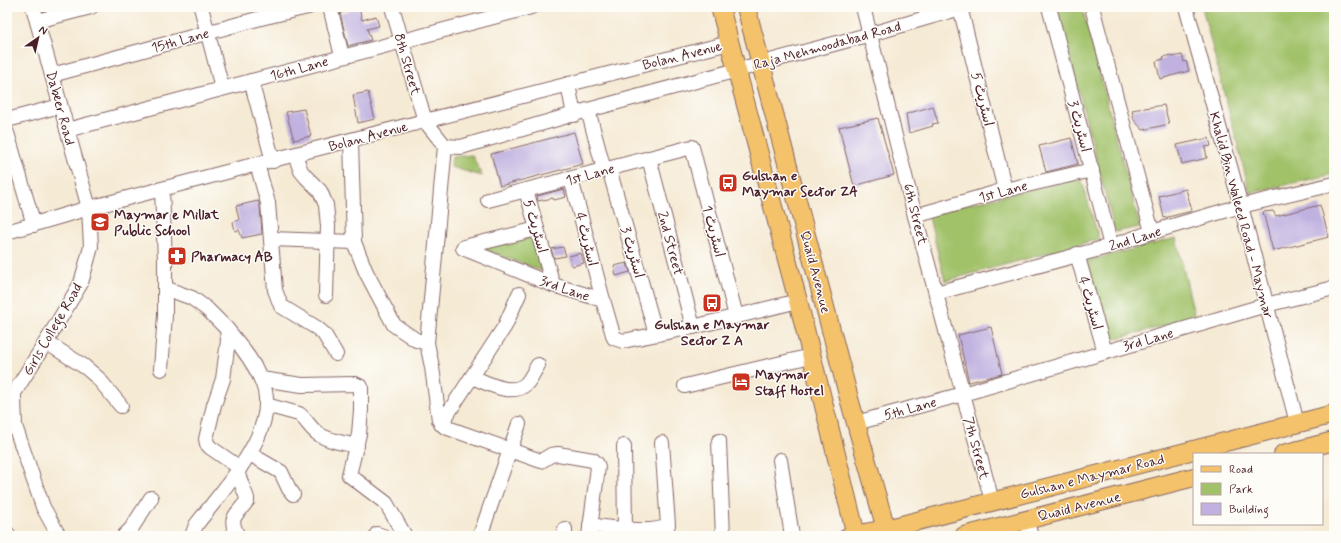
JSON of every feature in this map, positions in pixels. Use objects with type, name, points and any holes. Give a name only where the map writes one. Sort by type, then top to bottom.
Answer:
[{"type":"main road","name":"Quaid Avenue","points":[[720,7],[812,356],[853,535]]},
{"type":"main road","name":"Quaid Avenue","points":[[746,7],[856,423],[887,532]]},
{"type":"main road","name":"Gulshan e Maymar Road","points":[[853,535],[887,532],[992,501],[1334,414]]},
{"type":"main road","points":[[1287,453],[1334,441]]},
{"type":"main road","name":"Quaid Avenue","points":[[964,536],[1028,528],[1193,477]]},
{"type":"street","name":"Dabeer Road","points":[[33,7],[89,208]]},
{"type":"street","points":[[37,21],[91,7]]},
{"type":"street","points":[[201,7],[222,88]]},
{"type":"street","name":"15th Lane","points":[[52,75],[207,33],[260,12],[308,7]]},
{"type":"street","points":[[330,7],[342,56]]},
{"type":"street","name":"8th Street","points":[[392,7],[425,121]]},
{"type":"street","name":"16th Lane","points":[[67,130],[402,41],[509,10],[531,7]]},
{"type":"street","points":[[863,7],[871,34]]},
{"type":"street","name":"Raja Mehmoodabad Road","points":[[736,70],[871,34],[962,7]]},
{"type":"street","name":"اسٹریٹ 5","points":[[962,7],[1005,190]]},
{"type":"street","name":"اسٹریٹ 3","points":[[1049,7],[1111,246]]},
{"type":"street","points":[[1092,7],[1152,232]]},
{"type":"street","name":"Khalid Bin Waleed Road - Maymar","points":[[1186,7],[1242,206],[1297,423]]},
{"type":"street","name":"6th Street","points":[[871,34],[916,216],[963,394]]},
{"type":"street","name":"Bolan Avenue","points":[[7,232],[89,208],[730,43]]},
{"type":"street","name":"Bolan Avenue","points":[[445,146],[461,147],[588,110],[736,70]]},
{"type":"street","points":[[251,81],[273,161]]},
{"type":"street","points":[[568,84],[574,114]]},
{"type":"street","points":[[7,120],[60,106]]},
{"type":"street","name":"اسٹریٹ 3","points":[[588,110],[656,334]]},
{"type":"street","points":[[425,121],[445,146],[426,343],[432,367],[439,420],[441,424],[445,427],[541,461],[550,455],[558,454],[593,460],[598,467],[590,531],[626,530],[657,533],[668,525],[662,443]]},
{"type":"street","points":[[7,134],[34,225]]},
{"type":"street","points":[[351,141],[354,242],[366,272],[394,325],[416,340],[426,343]]},
{"type":"street","name":"1st Lane","points":[[488,200],[692,147]]},
{"type":"street","name":"اسٹریٹ 1","points":[[692,147],[736,316]]},
{"type":"street","points":[[296,155],[301,171],[320,190],[324,198],[328,219],[326,295]]},
{"type":"street","name":"2nd Street","points":[[649,158],[693,327]]},
{"type":"street","points":[[258,164],[268,203],[275,290],[279,302],[287,310],[317,328],[324,334],[336,354]]},
{"type":"street","name":"1st Lane","points":[[916,216],[1005,190],[1092,170]]},
{"type":"street","name":"اسٹریٹ 4","points":[[571,178],[603,300]]},
{"type":"street","name":"2nd Lane","points":[[936,293],[1111,246],[1152,232],[1242,206],[1334,184]]},
{"type":"street","points":[[161,369],[165,315],[162,190]]},
{"type":"street","name":"اسٹریٹ 5","points":[[526,190],[553,285]]},
{"type":"street","name":"Girls College Road","points":[[59,536],[43,507],[15,426],[14,411],[11,399],[81,283],[91,247],[89,208]]},
{"type":"street","name":"3rd Lane","points":[[537,229],[464,247],[464,249],[553,285],[603,300],[614,338],[618,340],[623,341],[693,327],[798,301]]},
{"type":"street","points":[[271,239],[354,242]]},
{"type":"street","name":"اسٹریٹ 4","points":[[1077,254],[1105,352]]},
{"type":"street","points":[[165,288],[192,298],[207,309],[227,329],[240,344],[261,379],[265,391],[266,405],[264,420],[250,454],[196,525],[192,536]]},
{"type":"street","name":"3rd Lane","points":[[963,394],[1266,305],[1334,288]]},
{"type":"street","points":[[441,424],[505,326],[519,294]]},
{"type":"street","points":[[227,329],[228,341],[223,379],[214,405],[206,439],[207,444],[211,448],[238,470],[247,498],[247,501],[233,519],[233,526],[238,536]]},
{"type":"street","points":[[46,342],[85,366],[98,378],[121,406]]},
{"type":"street","points":[[685,386],[812,356]]},
{"type":"street","points":[[472,377],[501,388],[514,390],[521,388],[527,383],[538,365]]},
{"type":"street","points":[[261,379],[302,385],[344,383],[358,385],[361,387],[361,410],[357,446],[349,473],[350,476],[386,503],[405,536]]},
{"type":"street","name":"5th Lane","points":[[856,423],[963,394]]},
{"type":"street","name":"7th Street","points":[[963,394],[992,501]]},
{"type":"street","points":[[266,405],[299,414],[318,434],[323,437],[357,446]]},
{"type":"street","points":[[480,536],[519,424]]},
{"type":"street","points":[[719,441],[723,536]]},
{"type":"street","points":[[624,446],[626,530]]},
{"type":"street","points":[[250,454],[281,472],[284,475],[289,490],[293,494]]},
{"type":"street","points":[[780,460],[792,536]]},
{"type":"street","points":[[124,536],[131,529],[151,498]]},
{"type":"green space","points":[[1057,7],[1082,7],[1140,227],[1115,232]]},
{"type":"green space","points":[[1202,7],[1334,7],[1334,174],[1250,193]]},
{"type":"green space","points":[[472,155],[482,176],[451,167],[452,157]]},
{"type":"green space","points":[[1081,178],[1099,239],[945,281],[928,213]]},
{"type":"green space","points":[[531,237],[542,271],[482,249]]},
{"type":"green space","points":[[1176,238],[1195,318],[1110,340],[1087,261]]},
{"type":"building","points":[[359,8],[362,20],[376,16],[379,26],[367,29],[371,40],[348,46],[340,13]]},
{"type":"building","points":[[1171,55],[1172,57],[1182,55],[1184,62],[1186,61],[1189,71],[1160,79],[1156,61]]},
{"type":"building","points":[[368,92],[375,119],[358,123],[353,95]]},
{"type":"building","points":[[1164,105],[1169,124],[1143,130],[1134,120],[1132,110]]},
{"type":"building","points":[[933,106],[938,123],[932,124],[933,126],[909,133],[906,114]]},
{"type":"building","points":[[304,109],[311,136],[294,140],[286,112]]},
{"type":"building","points":[[878,118],[894,175],[854,186],[839,127]]},
{"type":"building","points":[[574,132],[583,164],[500,186],[491,154]]},
{"type":"building","points":[[1071,138],[1078,164],[1046,172],[1039,146]]},
{"type":"building","points":[[1209,138],[1211,146],[1205,147],[1207,158],[1182,164],[1177,145]]},
{"type":"building","points":[[564,189],[566,197],[554,200],[553,198],[538,201],[537,196]]},
{"type":"building","points":[[1186,189],[1192,211],[1164,218],[1159,196]]},
{"type":"building","points":[[258,201],[260,206],[262,234],[242,238],[239,230],[235,231],[233,222],[239,220],[236,206]]},
{"type":"building","points":[[1320,205],[1329,237],[1273,251],[1263,212],[1273,211],[1276,216]]},
{"type":"building","points":[[563,247],[566,256],[554,258],[551,249]]},
{"type":"building","points":[[581,253],[584,263],[572,266],[569,256]]},
{"type":"building","points":[[627,263],[630,272],[616,276],[614,266]]},
{"type":"building","points":[[991,327],[1002,374],[969,382],[958,335]]},
{"type":"place","name":"Gulshan e Maymar Sector ZA","points":[[728,183]]},
{"type":"place","name":"Maymar e Millat Public School","points":[[100,222]]},
{"type":"place","name":"Pharmacy AB","points":[[177,256]]},
{"type":"place","name":"Gulshan e Maymar Sector Z A","points":[[712,303]]},
{"type":"place","name":"Maymar Staff Hostel","points":[[741,382]]}]
